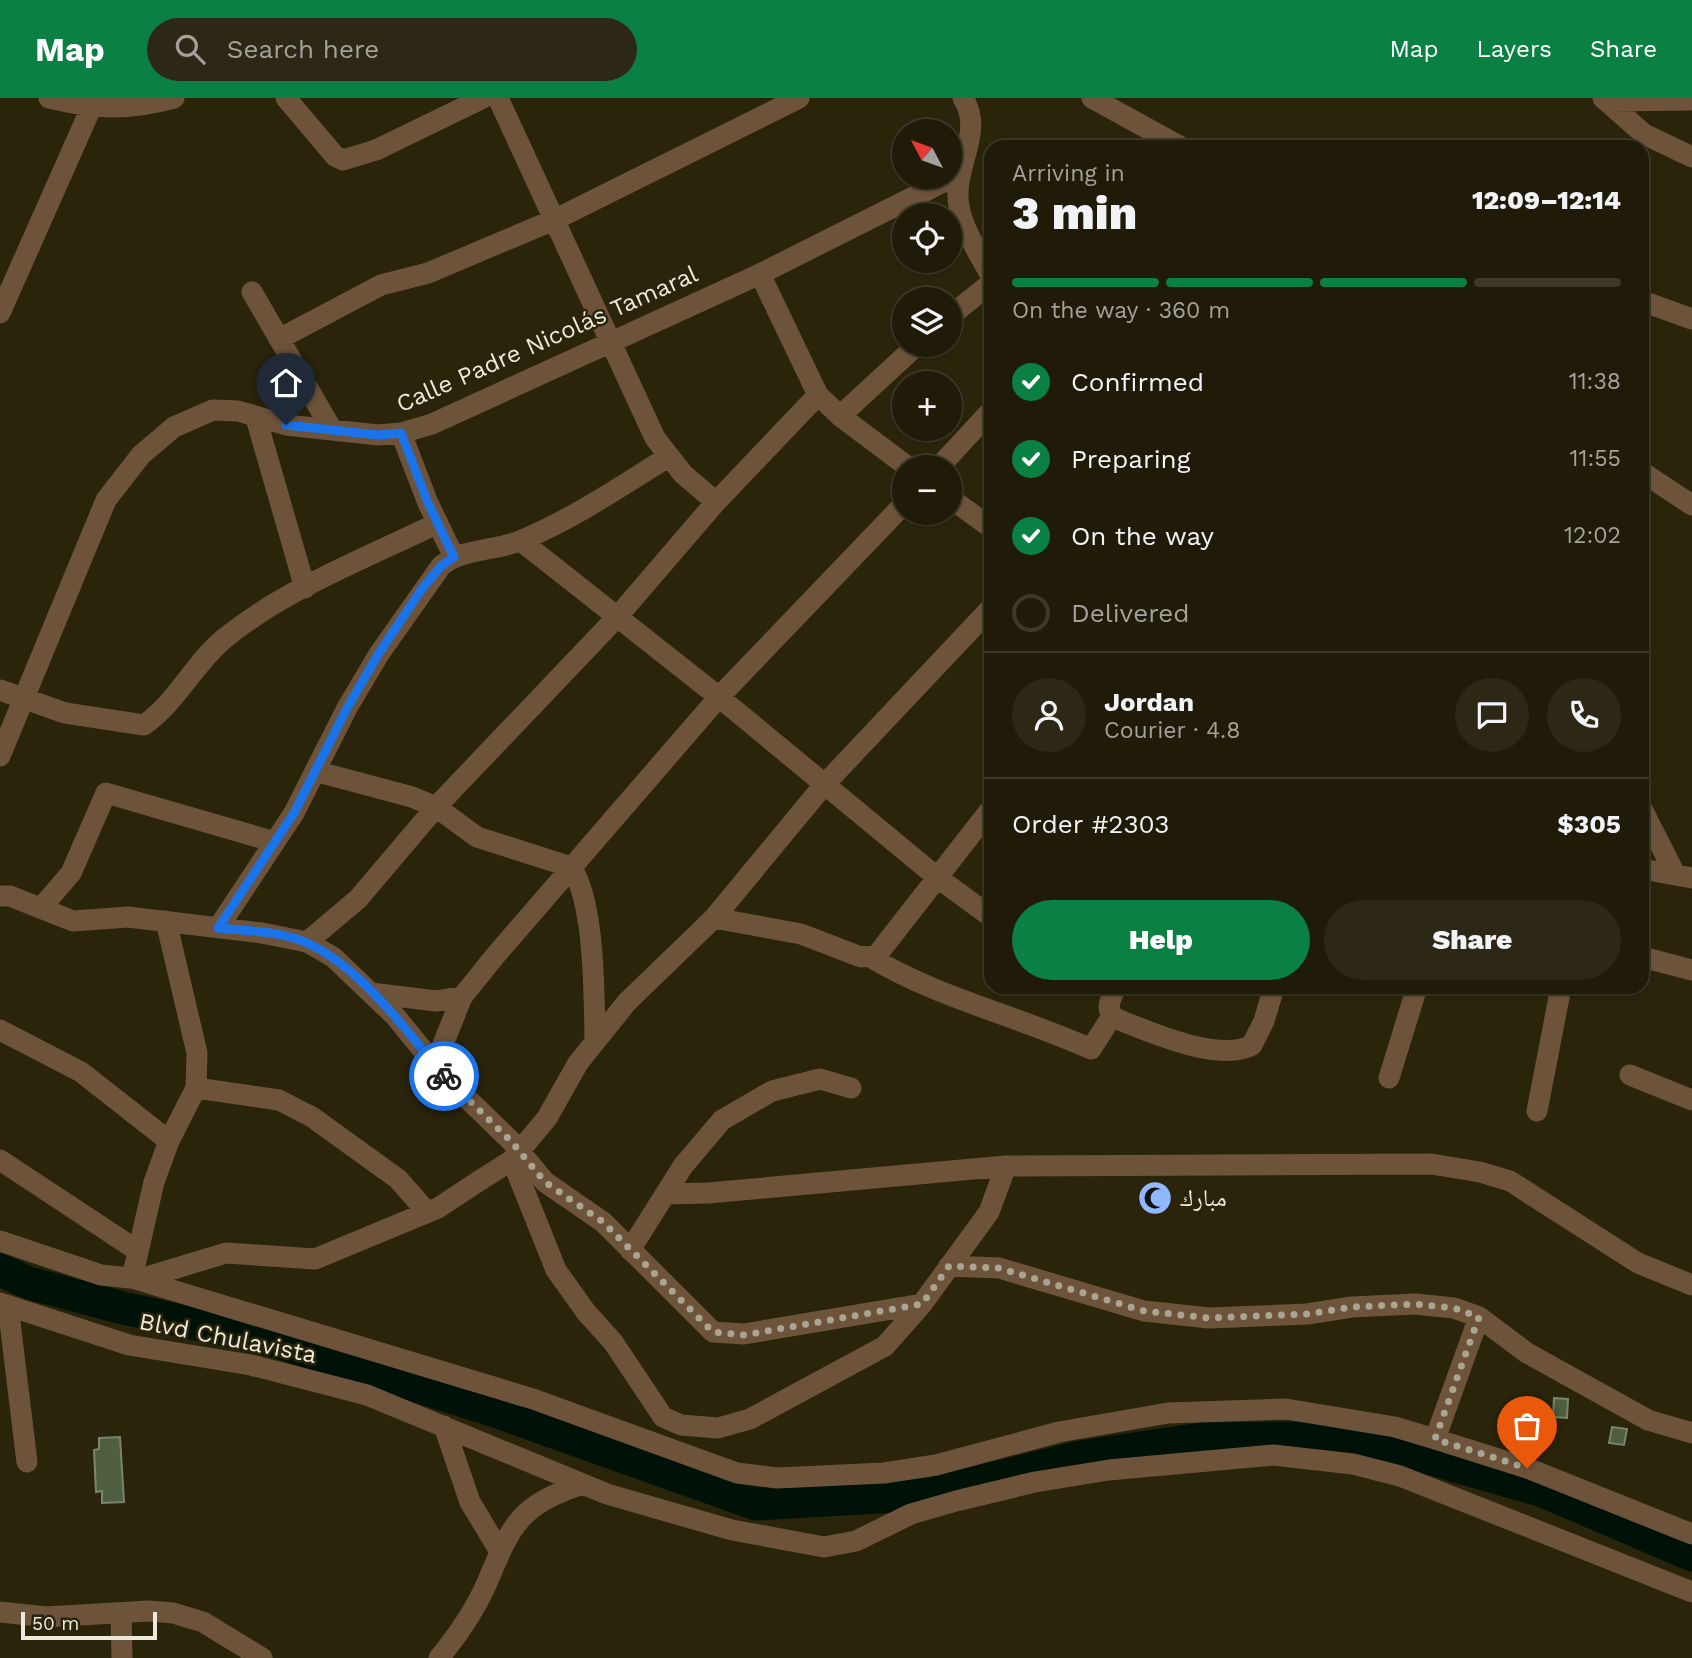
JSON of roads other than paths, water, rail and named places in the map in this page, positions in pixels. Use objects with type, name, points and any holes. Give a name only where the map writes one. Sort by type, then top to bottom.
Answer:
[{"type":"street","points":[[48,98],[92,108],[145,106],[174,98]]},
{"type":"street","points":[[286,98],[335,156],[343,160],[376,150],[483,98]]},
{"type":"street","points":[[498,98],[556,219],[636,402],[668,457],[716,502]]},
{"type":"street","points":[[279,339],[381,285],[428,273],[556,219],[799,98]]},
{"type":"street","points":[[1092,98],[1168,140]]},
{"type":"street","points":[[962,170],[971,138],[971,119],[966,99]]},
{"type":"street","points":[[1605,100],[1692,100]]},
{"type":"street","points":[[1605,100],[1644,134],[1692,158]]},
{"type":"street","points":[[0,313],[92,108]]},
{"type":"street","name":"Calle Padre Nicolás Tamaral","points":[[0,756],[106,500],[142,455],[174,427],[213,410],[238,411],[286,425],[378,435],[401,433],[432,424],[760,274],[929,189]]},
{"type":"street","points":[[960,189],[958,205],[966,228],[984,262]]},
{"type":"street","points":[[760,274],[818,395],[840,416],[892,455]]},
{"type":"street","points":[[962,306],[984,289]]},
{"type":"street","points":[[252,292],[331,429]]},
{"type":"street","points":[[1649,305],[1692,320]]},
{"type":"street","points":[[840,416],[904,357]]},
{"type":"street","points":[[307,942],[358,899],[436,807],[618,616],[716,502],[818,395]]},
{"type":"street","points":[[256,418],[305,588]]},
{"type":"street","points":[[950,455],[984,418]]},
{"type":"street","points":[[401,433],[454,557]]},
{"type":"street","points":[[218,928],[275,842],[379,653],[421,590],[441,566],[454,557],[497,549],[521,541],[668,457]]},
{"type":"street","points":[[1649,477],[1692,505]]},
{"type":"street","points":[[962,507],[984,523]]},
{"type":"street","points":[[435,1065],[462,998],[571,867],[719,697],[892,517]]},
{"type":"street","points":[[0,690],[65,713],[144,725],[159,714],[222,640],[265,608],[438,523]]},
{"type":"street","points":[[521,541],[719,697],[823,786],[984,912]]},
{"type":"street","points":[[0,1241],[101,1275],[132,1278],[158,1276],[226,1253],[315,1259],[427,1212],[515,1156],[547,1118],[566,1081],[595,1039],[627,1002],[714,918],[823,786],[984,615]]},
{"type":"street","points":[[315,771],[381,787],[436,807],[477,837],[571,867],[580,882],[587,919],[595,1039]]},
{"type":"street","points":[[41,908],[71,873],[106,793],[275,842]]},
{"type":"street","points":[[870,957],[882,951],[984,818]]},
{"type":"street","points":[[1649,820],[1683,876]]},
{"type":"street","points":[[1649,870],[1683,876]]},
{"type":"street","points":[[0,896],[10,896],[73,921],[128,917],[218,928],[307,942],[333,957],[396,1016],[515,1156],[545,1182],[603,1222],[713,1332],[744,1335],[922,1304]]},
{"type":"street","points":[[714,918],[801,934],[848,953],[870,957],[905,978],[1041,1027],[1091,1049],[1112,1016],[1110,994]]},
{"type":"street","points":[[132,1278],[153,1182],[169,1141],[196,1088],[197,1053],[166,921]]},
{"type":"street","points":[[1649,959],[1692,970]]},
{"type":"street","points":[[371,993],[436,1001],[462,998]]},
{"type":"street","points":[[1112,1016],[1199,1046],[1243,1050],[1251,1045],[1257,1035],[1272,994]]},
{"type":"street","points":[[1389,1078],[1415,994]]},
{"type":"street","points":[[1537,1111],[1560,994]]},
{"type":"street","points":[[0,1030],[81,1072],[169,1141]]},
{"type":"street","points":[[1630,1075],[1692,1100]]},
{"type":"street","points":[[631,1250],[683,1166],[722,1120],[772,1091],[820,1079],[851,1088]]},
{"type":"street","points":[[196,1088],[279,1100],[312,1117],[398,1179],[427,1212]]},
{"type":"street","points":[[515,1156],[556,1270],[613,1342],[663,1416],[681,1425],[718,1428],[750,1419],[885,1346],[922,1304],[989,1212],[1006,1166]]},
{"type":"street","points":[[0,1160],[138,1251]]},
{"type":"street","points":[[666,1194],[708,1193],[1006,1166],[1431,1164],[1480,1171],[1510,1181],[1638,1263],[1692,1285]]},
{"type":"street","points":[[949,1266],[999,1268],[1144,1311],[1209,1318],[1307,1314],[1352,1307],[1415,1304],[1454,1308],[1479,1317],[1527,1353],[1648,1420],[1692,1433]]},
{"type":"street","points":[[132,1278],[533,1399],[737,1473],[777,1478],[884,1473],[936,1465],[1059,1432],[1168,1413],[1286,1409],[1395,1427],[1435,1439],[1527,1468],[1692,1534]]},
{"type":"street","points":[[4,1305],[27,1462]]},
{"type":"street","name":"Blvd Chulavista","points":[[4,1305],[129,1346],[250,1365],[367,1395],[583,1484],[655,1509],[732,1530],[824,1547],[856,1541],[911,1514],[1035,1482],[1109,1470],[1241,1457],[1300,1456],[1353,1464],[1400,1476],[1692,1592]]},
{"type":"street","points":[[1435,1439],[1479,1317]]},
{"type":"street","points":[[444,1426],[470,1502],[499,1550]]},
{"type":"street","points":[[439,1658],[462,1631],[486,1585],[499,1550],[516,1524],[534,1506],[557,1492],[583,1484]]},
{"type":"street","points":[[0,1612],[46,1617],[148,1611],[192,1617],[262,1658]]},
{"type":"street","points":[[121,1613],[122,1658]]},
{"type":"waterway","points":[[0,1270],[29,1283],[123,1308],[278,1342],[495,1411],[756,1504],[930,1494],[1080,1457],[1201,1439],[1313,1438],[1424,1457],[1543,1491],[1692,1555]]},
{"type":"place","name":"مبارك","points":[[1155,1198]]}]
